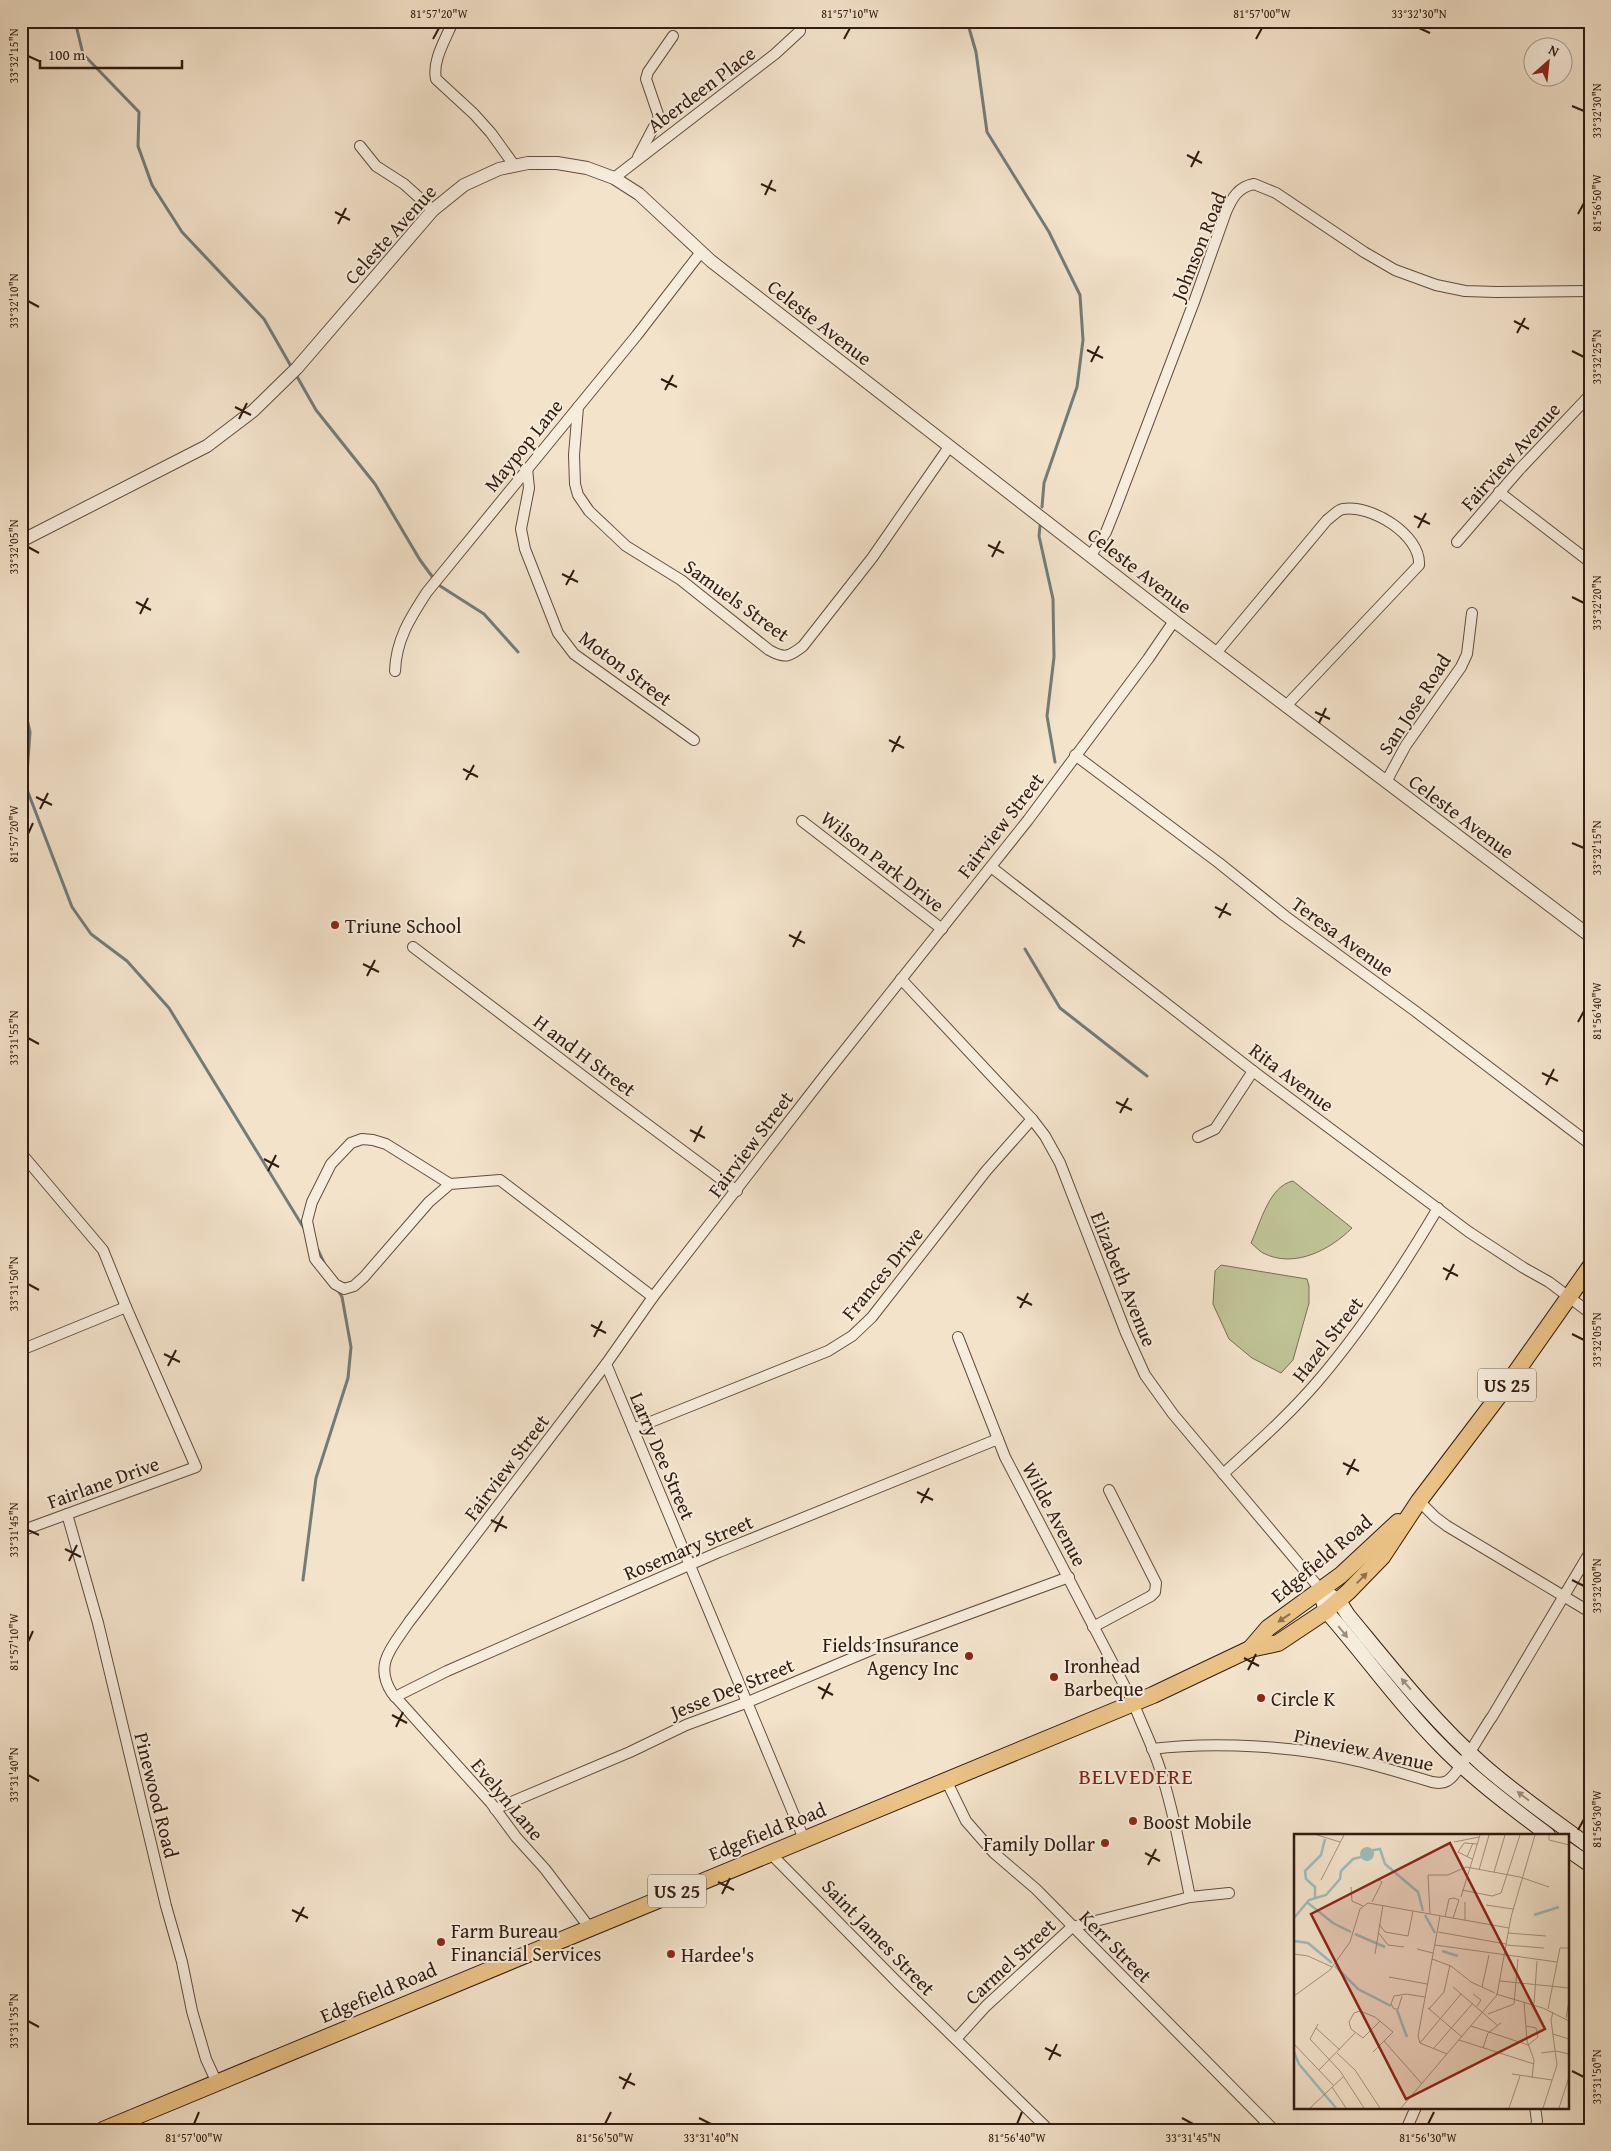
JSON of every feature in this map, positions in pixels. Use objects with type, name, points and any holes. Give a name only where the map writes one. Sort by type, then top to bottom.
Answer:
[{"type":"main road","name":"Edgefield Road","points":[[103,2130],[1184,1681],[1250,1649],[1278,1643],[1332,1606],[1382,1557],[1420,1501],[1574,1300],[1590,1267]]},
{"type":"main road","name":"Edgefield Road","points":[[1250,1649],[1268,1628],[1341,1575],[1420,1501]]},
{"type":"main road","points":[[1321,1590],[1404,1705],[1440,1745],[1534,1830]]},
{"type":"main road","points":[[1332,1606],[1348,1615],[1428,1711],[1469,1752],[1492,1772],[1590,1847]]},
{"type":"main road","points":[[1568,1850],[1590,1865]]},
{"type":"street","points":[[453,21],[437,60],[436,79],[474,114],[491,133],[514,165]]},
{"type":"street","name":"Aberdeen Place","points":[[614,178],[782,49],[800,31],[799,21]]},
{"type":"street","points":[[636,162],[660,117],[646,79],[648,72],[673,36]]},
{"type":"street","points":[[360,146],[376,166],[404,184],[433,210]]},
{"type":"street","name":"Celeste Avenue","points":[[21,541],[207,446],[253,411],[297,368],[433,210],[452,193],[486,174],[514,165],[557,163],[587,168],[614,178],[650,203],[701,252],[949,447],[1174,621],[1590,936]]},
{"type":"street","name":"Johnson Road","points":[[1091,555],[1106,532],[1116,507],[1229,206],[1236,192],[1243,188],[1254,184],[1276,193],[1364,252],[1396,270],[1436,285],[1473,292],[1590,291]]},
{"type":"street","name":"Maypop Lane","points":[[395,671],[400,638],[410,617],[427,592],[701,252]]},
{"type":"street","name":"Fairview Avenue","points":[[1457,542],[1499,492],[1590,395]]},
{"type":"street","name":"Samuels Street","points":[[578,406],[574,455],[575,484],[578,495],[588,511],[626,546],[681,580],[769,650],[780,656],[792,655],[803,646],[872,558],[949,447]]},
{"type":"street","name":"Moton Street","points":[[527,469],[529,488],[521,529],[524,543],[561,638],[574,654],[694,740]]},
{"type":"street","points":[[1499,492],[1590,562]]},
{"type":"street","points":[[1216,653],[1327,520],[1341,510],[1359,509],[1384,518],[1410,541],[1420,557],[1419,565],[1286,706]]},
{"type":"street","name":"San Jose Road","points":[[1386,782],[1406,745],[1461,667],[1467,654],[1472,613]]},
{"type":"street","name":"Fairview Street","points":[[395,1697],[388,1687],[383,1673],[388,1652],[606,1364],[653,1297],[901,979],[1028,820],[1148,659],[1174,621]]},
{"type":"street","name":"Teresa Avenue","points":[[1075,756],[1218,863],[1285,916],[1416,1011],[1590,1144]]},
{"type":"street","name":"Wilson Park Drive","points":[[802,821],[942,929]]},
{"type":"street","name":"Rita Avenue","points":[[992,867],[1253,1071],[1477,1237],[1574,1300],[1590,1313]]},
{"type":"street","name":"H and H Street","points":[[413,947],[737,1191]]},
{"type":"street","name":"Elizabeth Avenue","points":[[901,979],[1032,1119],[1045,1136],[1060,1163],[1126,1333],[1145,1375],[1173,1414],[1321,1590]]},
{"type":"street","points":[[1198,1137],[1215,1130],[1253,1071]]},
{"type":"street","name":"Frances Drive","points":[[633,1429],[828,1351],[852,1336],[872,1317],[986,1171],[1032,1119]]},
{"type":"street","points":[[450,1184],[386,1144],[362,1139],[350,1143],[331,1164],[312,1202],[307,1221],[316,1259],[335,1284],[344,1289],[354,1286],[429,1202],[450,1184],[500,1180],[653,1297]]},
{"type":"street","points":[[21,1153],[103,1250],[126,1307],[21,1350]]},
{"type":"street","name":"Hazel Street","points":[[1223,1474],[1291,1410],[1328,1369],[1406,1262],[1438,1208]]},
{"type":"street","name":"Fairlane Drive","points":[[21,1531],[196,1467],[126,1307]]},
{"type":"street","name":"Wilde Avenue","points":[[958,1337],[1005,1457],[1133,1702]]},
{"type":"street","name":"Larry Dee Street","points":[[606,1364],[804,1839]]},
{"type":"street","name":"Rosemary Street","points":[[395,1697],[447,1671],[690,1564],[886,1485],[937,1462],[998,1439]]},
{"type":"street","points":[[1093,1627],[1151,1596],[1155,1592],[1156,1583],[1109,1490]]},
{"type":"street","points":[[1420,1501],[1435,1517],[1447,1526],[1590,1612]]},
{"type":"street","name":"Pinewood Road","points":[[67,1514],[98,1623],[192,2011],[206,2059],[217,2083]]},
{"type":"street","name":"Pineview Avenue","points":[[1152,1750],[1226,1746],[1281,1748],[1360,1761],[1440,1783],[1447,1782],[1462,1765],[1492,1717],[1590,1552]]},
{"type":"street","name":"Jesse Dee Street","points":[[495,1809],[630,1752],[686,1725],[748,1702],[876,1648],[1069,1577]]},
{"type":"street","name":"Evelyn Lane","points":[[395,1697],[495,1809],[589,1927]]},
{"type":"street","points":[[1133,1702],[1159,1766],[1175,1826],[1190,1897]]},
{"type":"street","name":"Kerr Street","points":[[946,1780],[966,1821],[994,1854],[1036,1889],[1274,2130]]},
{"type":"street","points":[[1534,1830],[1545,1813]]},
{"type":"street","name":"Saint James Street","points":[[770,1852],[893,1978],[1049,2130]]},
{"type":"street","name":"Carmel Street","points":[[956,2039],[986,2006],[1072,1927],[1190,1897],[1229,1893]]},
{"type":"street","points":[[1406,2130],[1416,2108]]},
{"type":"street","points":[[1535,2108],[1537,2121],[1535,2130]]},
{"type":"green space","points":[[1293,1181],[1352,1228],[1322,1250],[1311,1255],[1287,1259],[1262,1252],[1251,1243],[1262,1215],[1272,1197],[1285,1184]]},
{"type":"green space","points":[[1221,1265],[1307,1279],[1309,1303],[1293,1360],[1281,1373],[1252,1358],[1229,1339],[1213,1304],[1215,1271]]},
{"type":"waterway","points":[[75,21],[83,54],[139,112],[138,146],[152,185],[182,232],[264,319],[292,368]]},
{"type":"waterway","points":[[967,21],[976,52],[987,132],[1049,232],[1080,295],[1083,340],[1077,387],[1044,483],[1042,507]]},
{"type":"waterway","points":[[295,373],[316,410],[375,484],[420,560],[434,579]]},
{"type":"waterway","points":[[1040,526],[1039,536],[1053,599],[1054,657],[1047,716],[1055,762]]},
{"type":"waterway","points":[[437,584],[484,614],[518,652]]},
{"type":"waterway","points":[[21,692],[30,732],[26,787],[72,907],[91,934],[127,961],[169,1008],[305,1230]]},
{"type":"waterway","points":[[1025,949],[1060,1008],[1147,1076]]},
{"type":"waterway","points":[[318,1250],[325,1265]]},
{"type":"waterway","points":[[303,1580],[316,1478],[348,1378],[351,1347],[342,1297],[338,1290]]},
{"type":"place","name":"Triune School","points":[[335,925]]},
{"type":"place","name":"Fields Insurance Agency Inc","points":[[969,1656]]},
{"type":"place","name":"Ironhead Barbeque","points":[[1054,1677]]},
{"type":"place","name":"Circle K","points":[[1261,1698]]},
{"type":"place","name":"Boost Mobile","points":[[1133,1821]]},
{"type":"place","name":"Family Dollar","points":[[1105,1843]]},
{"type":"place","name":"Farm Bureau Financial Services","points":[[441,1942]]},
{"type":"place","name":"Hardee's","points":[[671,1954]]},
{"type":"district","name":"BELVEDERE","points":[[1136,1776]]}]
